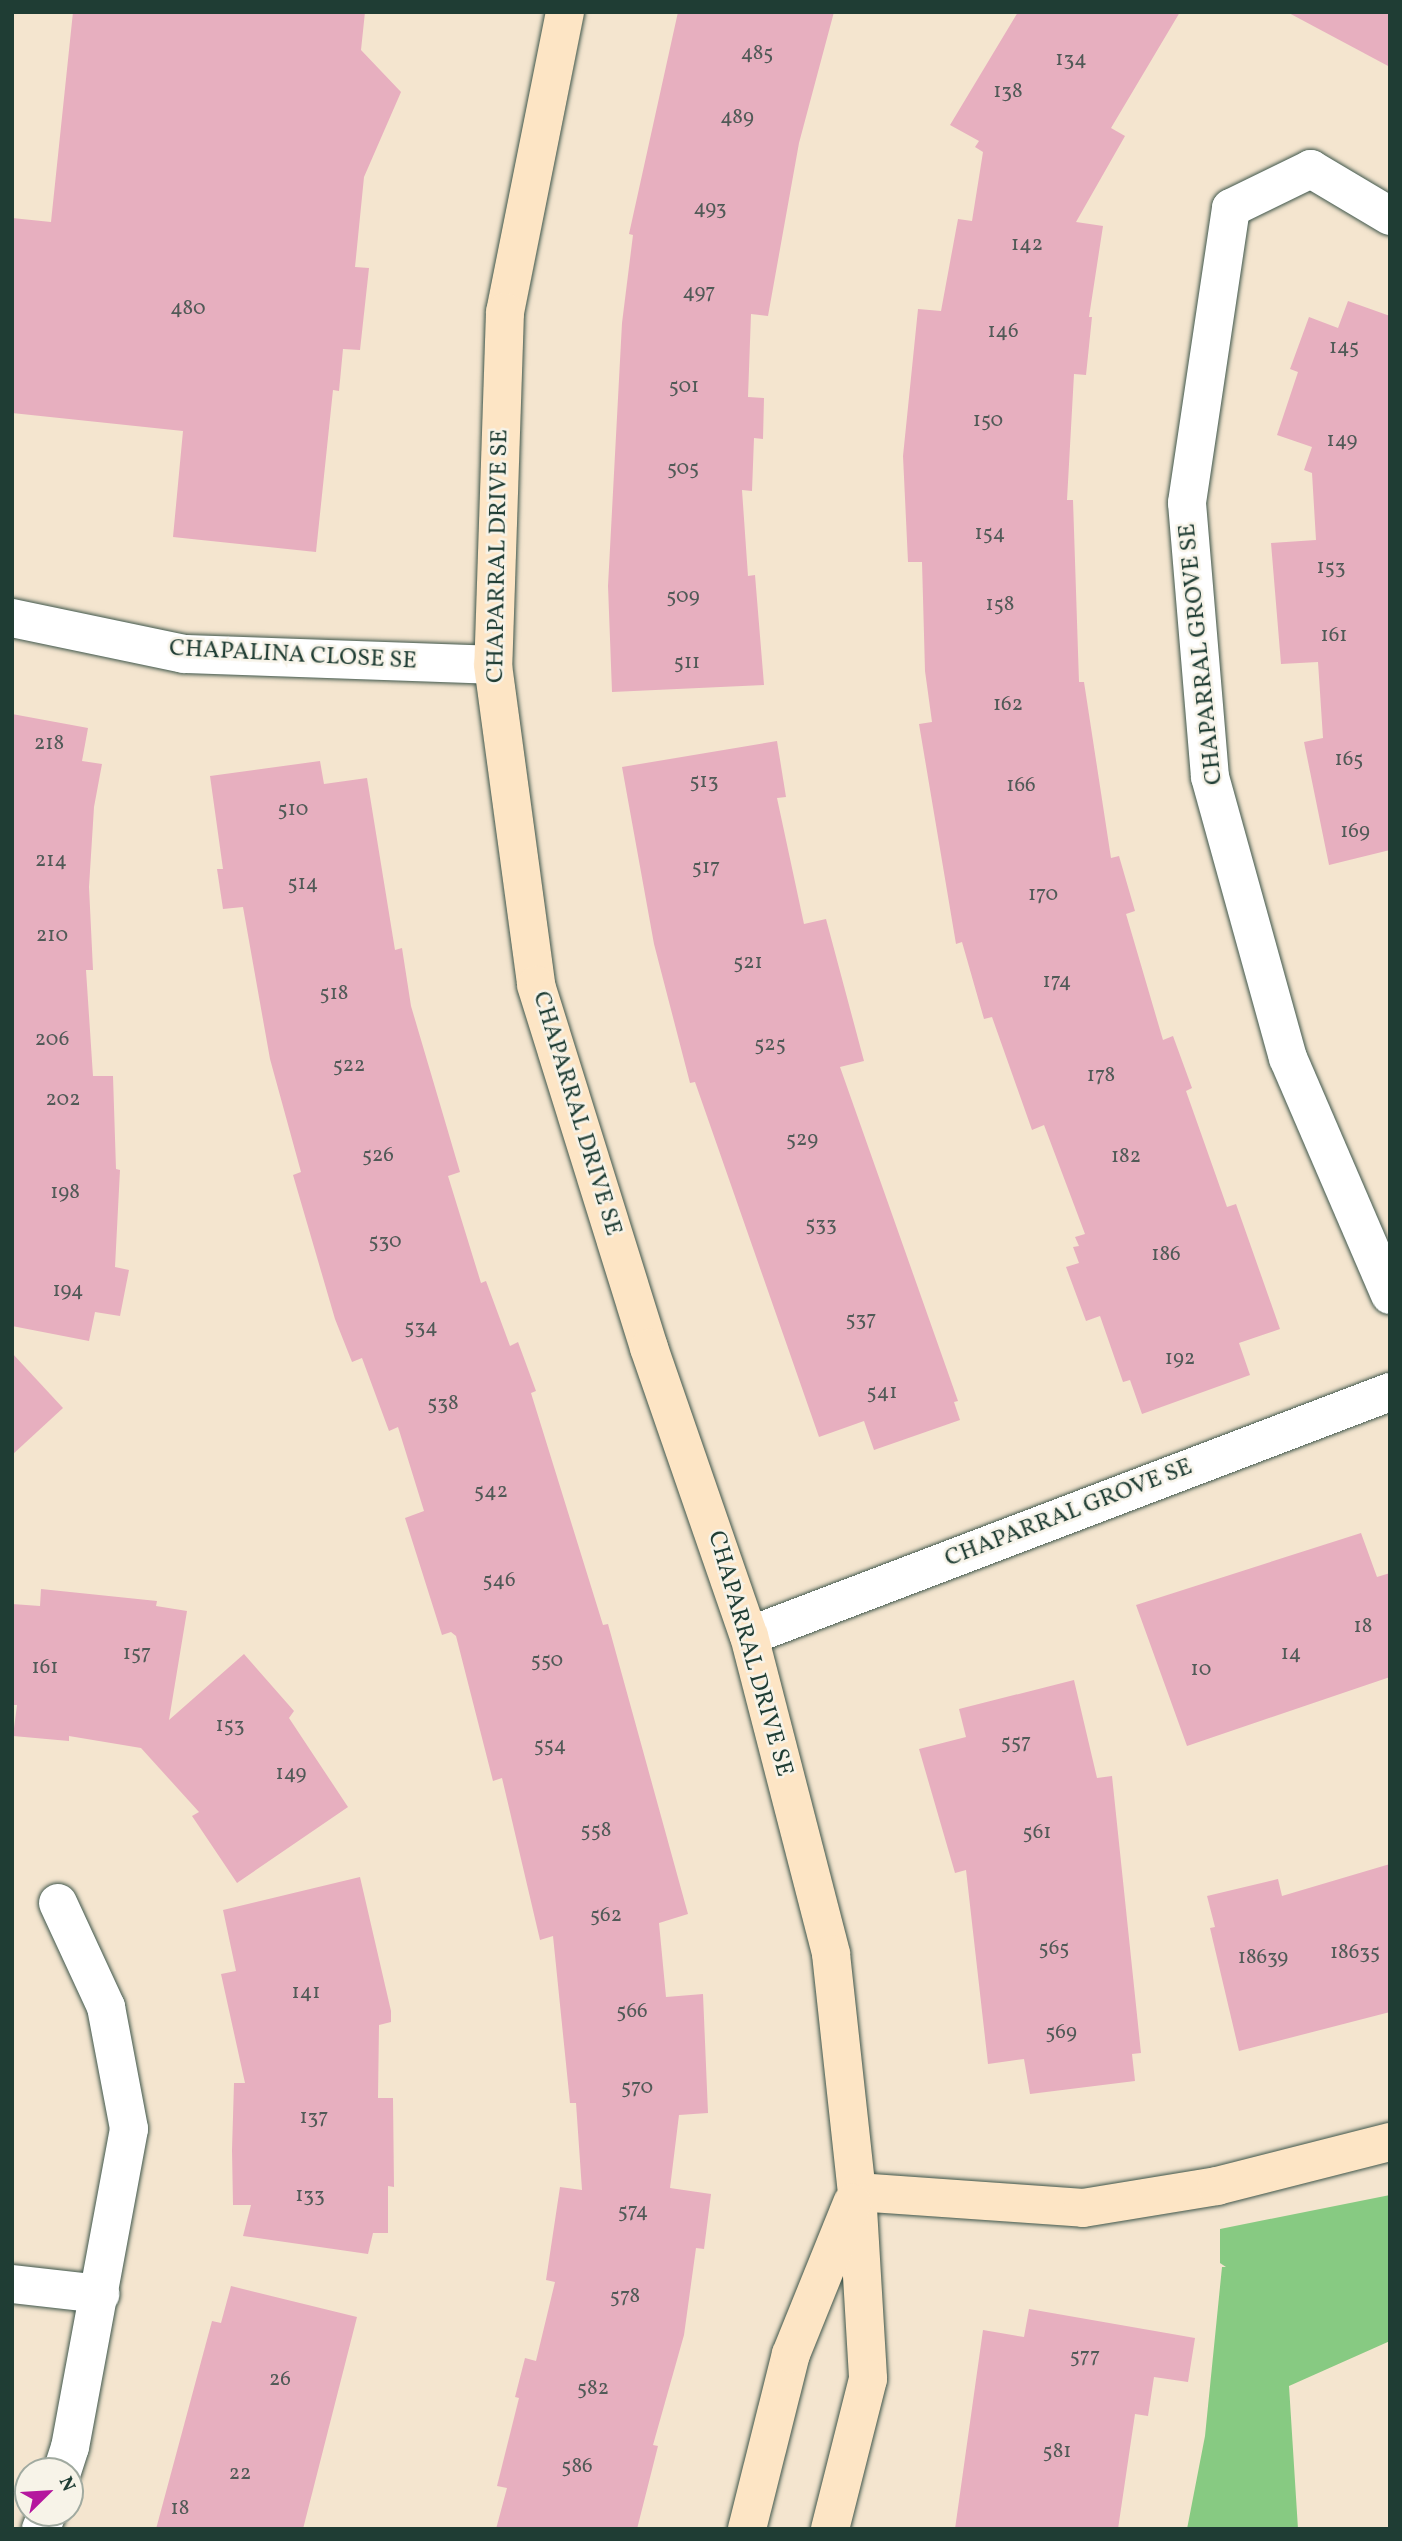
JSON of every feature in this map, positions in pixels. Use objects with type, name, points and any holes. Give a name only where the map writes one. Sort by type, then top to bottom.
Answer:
[{"type":"street","name":"CHAPARRAL DRIVE SE","points":[[565,12],[505,312],[493,665],[536,985],[649,1348],[749,1636],[831,1954],[857,2192],[868,2379],[830,2529]]},
{"type":"street","name":"CHAPARRAL GROVE SE","points":[[1390,216],[1311,169],[1231,208],[1187,503],[1210,777],[1288,1058],[1390,1295]]},
{"type":"street","name":"CHAPALINA CLOSE SE","points":[[12,618],[184,654],[493,665]]},
{"type":"street","name":"CHAPARRAL GROVE SE","points":[[749,1636],[1390,1392]]},
{"type":"street","points":[[58,1903],[106,2007],[129,2129],[100,2294],[65,2457]]},
{"type":"street","points":[[857,2192],[1083,2208],[1217,2186],[1390,2142]]},
{"type":"street","name":"CHAPARRAL DRIVE SE","points":[[747,2529],[791,2354],[857,2192]]},
{"type":"street","points":[[12,2284],[100,2294]]},
{"type":"green space","points":[[1390,2195],[1390,2341],[1289,2386],[1298,2529],[1187,2529],[1205,2436],[1222,2267],[1226,2267],[1220,2263],[1220,2229]]},
{"type":"building","points":[[73,12],[365,12],[361,50],[401,92],[364,177],[355,267],[369,268],[360,350],[343,349],[339,391],[333,390],[316,552],[173,537],[183,431],[12,413],[12,218],[51,222]]},
{"type":"building","points":[[678,12],[834,12],[799,143],[768,316],[751,314],[748,397],[764,398],[763,439],[754,438],[752,491],[742,490],[748,576],[755,575],[764,685],[612,692],[608,586],[622,323],[633,235],[629,234]]},
{"type":"building","points":[[1018,12],[1180,12],[1111,128],[1125,136],[1076,222],[1103,226],[1089,317],[1092,317],[1086,375],[1074,374],[1067,500],[1073,500],[1079,682],[1084,682],[1111,858],[1119,856],[1135,911],[1126,914],[1163,1040],[1173,1036],[1192,1088],[1186,1091],[1227,1207],[1236,1204],[1280,1329],[1239,1343],[1250,1375],[1142,1414],[1130,1380],[1123,1382],[1100,1316],[1086,1321],[1066,1267],[1079,1263],[1073,1247],[1079,1246],[1075,1237],[1085,1234],[1044,1125],[1032,1130],[992,1017],[984,1019],[962,942],[956,944],[919,724],[932,722],[925,671],[922,562],[908,562],[903,456],[918,309],[941,311],[958,219],[972,221],[983,152],[975,147],[979,141],[950,125]]},
{"type":"building","points":[[1287,12],[1390,12],[1390,67]]},
{"type":"building","points":[[1348,301],[1390,316],[1390,850],[1329,865],[1304,742],[1323,738],[1318,662],[1281,664],[1271,543],[1316,540],[1312,473],[1304,470],[1312,447],[1277,435],[1298,372],[1290,369],[1309,317],[1338,328]]},
{"type":"building","points":[[12,714],[88,728],[82,761],[102,764],[94,807],[89,887],[93,970],[86,970],[93,1076],[113,1076],[116,1169],[120,1170],[115,1267],[129,1270],[120,1316],[95,1312],[89,1341],[12,1326]]},
{"type":"building","points":[[777,741],[786,797],[777,798],[804,924],[826,919],[864,1061],[840,1067],[958,1401],[954,1402],[960,1420],[874,1450],[864,1421],[819,1437],[695,1082],[690,1083],[654,944],[622,767]]},
{"type":"building","points":[[320,761],[324,784],[367,778],[395,950],[402,948],[411,1006],[460,1172],[448,1176],[481,1283],[486,1281],[510,1346],[518,1342],[536,1391],[531,1393],[603,1625],[608,1624],[688,1914],[659,1923],[666,1997],[703,1994],[708,2113],[679,2115],[670,2188],[711,2194],[704,2249],[696,2248],[684,2335],[653,2445],[658,2446],[637,2529],[496,2529],[507,2488],[497,2486],[519,2398],[515,2397],[525,2358],[536,2361],[555,2282],[546,2280],[560,2187],[582,2190],[576,2103],[570,2103],[553,1936],[540,1940],[502,1778],[493,1781],[456,1636],[451,1632],[442,1635],[405,1518],[424,1511],[398,1427],[389,1431],[362,1358],[352,1362],[335,1319],[293,1175],[301,1172],[270,1059],[243,907],[223,909],[217,869],[223,869],[210,776]]},
{"type":"building","points":[[12,1353],[63,1408],[12,1455]]},
{"type":"building","points":[[1361,1533],[1377,1577],[1390,1573],[1390,1677],[1187,1746],[1136,1605]]},
{"type":"building","points":[[41,1589],[157,1601],[156,1606],[187,1611],[169,1720],[244,1654],[294,1711],[289,1718],[348,1807],[237,1883],[192,1816],[199,1812],[141,1748],[69,1736],[69,1741],[13,1736],[17,1705],[12,1705],[12,1604],[40,1606]]},
{"type":"building","points":[[1074,1680],[1097,1778],[1112,1776],[1141,2053],[1132,2054],[1135,2081],[1030,2094],[1024,2059],[988,2064],[966,1870],[955,1873],[919,1749],[966,1737],[959,1709]]},
{"type":"building","points":[[1390,1864],[1390,2012],[1239,2051],[1210,1928],[1215,1927],[1207,1896],[1278,1879],[1282,1896]]},
{"type":"building","points":[[360,1877],[391,2011],[391,2022],[379,2025],[378,2098],[393,2098],[394,2187],[388,2186],[388,2233],[373,2233],[368,2254],[243,2236],[251,2205],[233,2205],[232,2150],[234,2083],[245,2083],[221,1974],[236,1971],[223,1910]]},
{"type":"building","points":[[231,2286],[357,2317],[303,2529],[156,2529],[212,2321],[221,2323]]},
{"type":"building","points":[[1029,2309],[1195,2338],[1188,2382],[1154,2377],[1148,2416],[1135,2414],[1118,2529],[955,2529],[983,2330],[1024,2337]]}]
